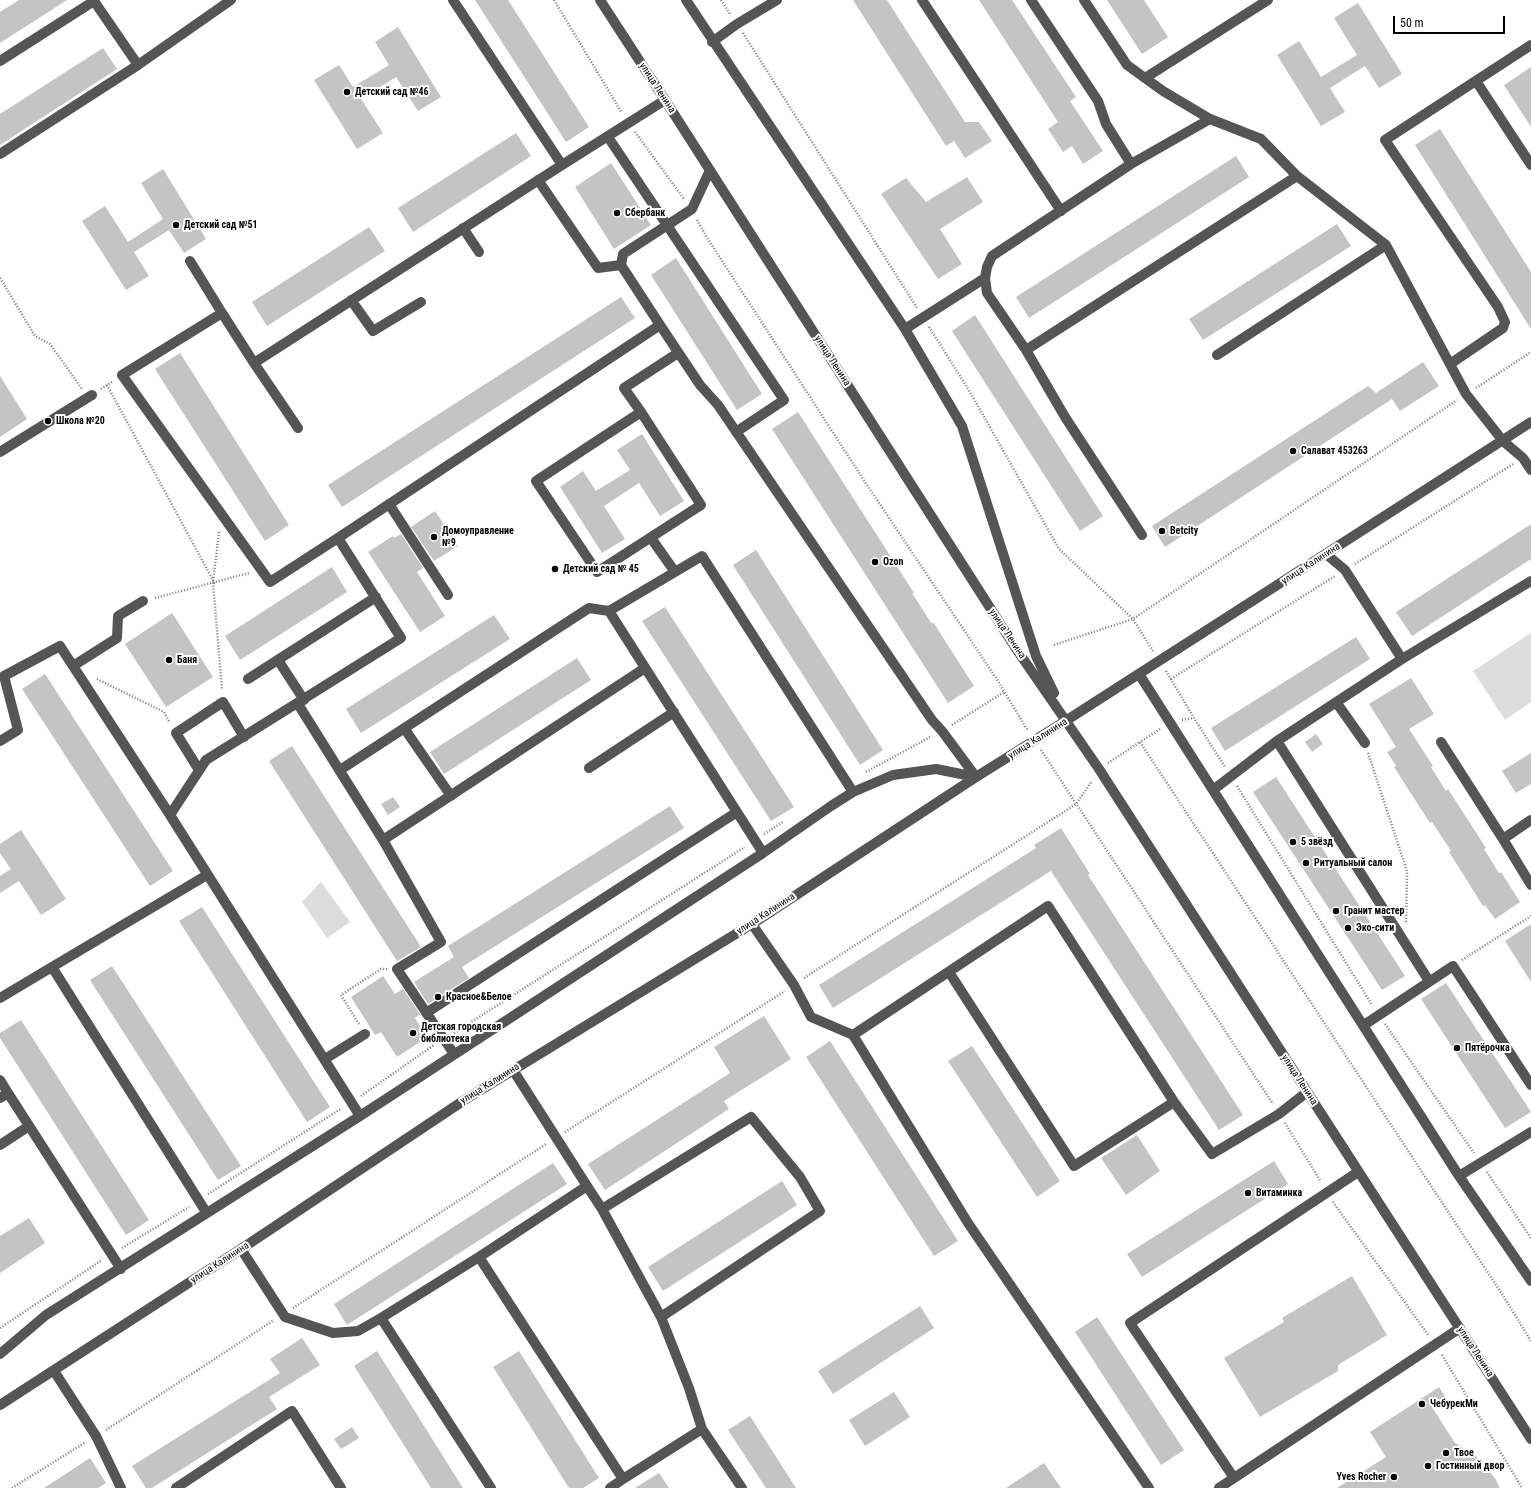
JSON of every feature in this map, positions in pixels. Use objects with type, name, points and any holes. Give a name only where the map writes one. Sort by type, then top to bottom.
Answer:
[{"type":"street","points":[[0,154],[138,65],[231,0]]},
{"type":"street","points":[[453,0],[562,165]]},
{"type":"street","name":"улица Ленина","points":[[600,0],[1013,643],[1067,720],[1531,1438]]},
{"type":"street","name":"улица Ленина","points":[[686,0],[712,42],[905,329],[962,426],[1036,656],[1067,720]]},
{"type":"street","points":[[712,42],[737,24],[777,0]]},
{"type":"street","points":[[922,0],[1060,211]]},
{"type":"street","points":[[1031,0],[1098,101],[1106,124],[1131,164]]},
{"type":"street","points":[[1084,0],[1127,65],[1163,91],[1210,119],[1261,139],[1297,176],[1386,246],[1466,394],[1503,441],[1523,458],[1531,470]]},
{"type":"street","points":[[1145,78],[1268,0]]},
{"type":"street","points":[[0,61],[94,1],[138,65]]},
{"type":"street","points":[[1450,364],[1503,328],[1505,322],[1498,307],[1385,140],[1531,46]]},
{"type":"street","points":[[1476,81],[1531,165]]},
{"type":"street","points":[[254,363],[665,100]]},
{"type":"street","points":[[1142,535],[1065,417],[1026,350],[987,293],[987,267],[992,256],[1131,164],[1210,119]]},
{"type":"street","points":[[608,137],[784,400],[736,432]]},
{"type":"street","points":[[710,170],[692,209],[623,254],[621,264],[700,385],[718,405],[932,720],[976,777]]},
{"type":"street","points":[[1026,350],[1297,176]]},
{"type":"street","points":[[538,180],[598,268],[621,264]]},
{"type":"street","points":[[463,228],[479,252]]},
{"type":"street","points":[[1217,355],[1386,246]]},
{"type":"street","points":[[190,261],[254,363],[298,428]]},
{"type":"street","points":[[905,329],[986,278]]},
{"type":"street","points":[[351,300],[373,331],[421,302]]},
{"type":"street","points":[[222,313],[122,375],[270,582],[660,325]]},
{"type":"street","points":[[641,412],[536,481],[597,572],[701,505],[641,412],[624,388],[678,353]]},
{"type":"street","points":[[0,452],[92,395]]},
{"type":"street","name":"улица Калинина","points":[[0,1405],[54,1371],[466,1099],[752,924],[976,777],[1531,422]]},
{"type":"street","points":[[389,504],[448,595]]},
{"type":"street","points":[[170,815],[206,760],[301,702],[401,638],[338,538]]},
{"type":"street","points":[[651,538],[675,572]]},
{"type":"street","points":[[1326,554],[1345,570],[1402,659]]},
{"type":"street","points":[[340,770],[589,608],[609,611],[702,556],[853,792]]},
{"type":"street","points":[[1213,790],[1277,741],[1336,702],[1402,659],[1531,581]]},
{"type":"street","points":[[248,679],[376,597]]},
{"type":"street","points":[[73,666],[117,638],[118,616],[143,601]]},
{"type":"street","points":[[609,611],[763,853]]},
{"type":"street","points":[[0,741],[18,730],[4,676],[60,646],[170,815],[324,1059],[350,1103],[360,1116]]},
{"type":"street","points":[[278,660],[340,770],[383,840],[441,942],[397,969],[454,1054]]},
{"type":"street","points":[[383,840],[645,668]]},
{"type":"street","points":[[1139,674],[1459,1176],[1531,1281]]},
{"type":"street","points":[[200,770],[176,732],[223,702],[244,737]]},
{"type":"street","points":[[1336,702],[1365,743]]},
{"type":"street","points":[[589,768],[674,712]]},
{"type":"street","points":[[404,728],[451,796]]},
{"type":"street","points":[[1277,741],[1429,981]]},
{"type":"street","points":[[1441,742],[1531,885]]},
{"type":"street","points":[[0,1354],[46,1315],[120,1269],[206,1212],[360,1116],[763,853],[853,792],[893,775],[900,774],[936,770],[976,777]]},
{"type":"street","points":[[426,1013],[737,812]]},
{"type":"street","points":[[1503,839],[1531,820]]},
{"type":"street","points":[[0,998],[207,875]]},
{"type":"street","points":[[854,1035],[1048,906],[1174,1102],[1212,1154],[1279,1114],[1307,1092]]},
{"type":"street","points":[[752,924],[794,985],[811,1017],[854,1035],[968,1223],[1149,1488]]},
{"type":"street","points":[[1364,1025],[1453,966],[1531,1085]]},
{"type":"street","points":[[52,967],[206,1212]]},
{"type":"street","points":[[949,972],[1074,1166],[1174,1102]]},
{"type":"street","points":[[324,1059],[365,1034]]},
{"type":"street","points":[[513,1070],[602,1209],[661,1317],[689,1388],[702,1429],[742,1488]]},
{"type":"street","points":[[0,1080],[4,1095],[29,1126],[120,1269]]},
{"type":"street","points":[[602,1209],[751,1117],[800,1177],[820,1211],[661,1317]]},
{"type":"street","points":[[0,1145],[29,1126]]},
{"type":"street","points":[[1459,1176],[1481,1164],[1531,1132]]},
{"type":"street","points":[[1234,1478],[1130,1323],[1358,1172]]},
{"type":"street","points":[[241,1248],[285,1317],[333,1334],[358,1331],[479,1257],[587,1186]]},
{"type":"street","points":[[479,1257],[623,1479]]},
{"type":"street","points":[[381,1318],[491,1488]]},
{"type":"street","points":[[1219,1488],[1460,1328]]},
{"type":"street","points":[[54,1371],[96,1436],[121,1488]]},
{"type":"street","points":[[176,1488],[292,1411],[341,1488]]},
{"type":"street","points":[[610,1488],[702,1429]]},
{"type":"path","points":[[554,0],[629,124],[692,209],[706,236],[1004,692],[942,731],[846,782]]},
{"type":"path","points":[[0,278],[35,336],[50,344],[88,397],[122,375]]},
{"type":"path","points":[[1054,645],[1133,619],[1466,394],[1531,352]]},
{"type":"path","points":[[108,385],[213,582]]},
{"type":"path","points":[[221,514],[213,582],[223,702]]},
{"type":"path","points":[[143,601],[261,570]]},
{"type":"path","points":[[95,678],[164,712]]},
{"type":"path","points":[[1171,679],[1379,1015],[1395,1036],[1531,1238]]},
{"type":"path","points":[[1194,718],[1170,722],[1140,742],[1495,1283],[1531,1341]]},
{"type":"path","points":[[1365,743],[1407,871],[1407,922],[1400,936]]},
{"type":"path","points":[[12,1488],[96,1436],[556,1137],[1076,804],[1279,1114],[1327,1193],[1435,1344],[1522,1488]]},
{"type":"path","points":[[0,1328],[111,1255],[199,1201],[350,1103],[415,1057],[788,819]]},
{"type":"path","points":[[1453,966],[1531,916]]},
{"type":"path","points":[[365,1034],[341,995],[381,969],[397,969]]},
{"type":"shaded area","points":[[1531,633],[1531,702],[1505,720],[1473,671]]},
{"type":"shaded area","points":[[321,882],[350,922],[327,938],[302,902]]},
{"type":"building","points":[[19,0],[67,0],[0,43],[0,12]]},
{"type":"building","points":[[475,0],[508,0],[589,127],[566,142]]},
{"type":"building","points":[[853,0],[887,0],[965,122],[979,122],[992,141],[965,158],[954,141],[946,146]]},
{"type":"building","points":[[979,0],[1012,0],[1076,97],[1070,101],[1103,151],[1083,164],[1072,146],[1063,152],[1048,129],[1058,122]]},
{"type":"building","points":[[1107,0],[1144,0],[1168,37],[1142,54]]},
{"type":"building","points":[[1358,3],[1402,74],[1379,88],[1365,66],[1330,88],[1345,112],[1321,126],[1277,55],[1299,41],[1321,77],[1357,55],[1334,18]]},
{"type":"building","name":"Детский сад №46","points":[[398,27],[441,97],[418,111],[396,77],[361,99],[383,133],[357,149],[314,80],[339,65],[353,87],[389,65],[375,42]]},
{"type":"building","points":[[103,48],[117,69],[0,145],[0,114]]},
{"type":"building","points":[[1531,67],[1531,127],[1504,85]]},
{"type":"building","points":[[1440,129],[1531,272],[1531,329],[1415,145]]},
{"type":"building","points":[[516,133],[531,156],[413,232],[398,208]]},
{"type":"building","points":[[1236,156],[1249,177],[1029,318],[1016,297]]},
{"type":"building","name":"Сбербанк","points":[[611,163],[651,225],[614,249],[575,187]]},
{"type":"building","name":"Детский сад №51","points":[[163,169],[206,239],[184,253],[169,230],[134,252],[149,276],[126,290],[82,221],[105,206],[128,242],[163,219],[141,183]]},
{"type":"building","points":[[967,177],[983,202],[940,229],[962,264],[938,279],[881,194],[906,178],[926,202]]},
{"type":"building","points":[[1337,224],[1351,246],[1203,340],[1189,319]]},
{"type":"building","points":[[369,227],[385,251],[267,326],[252,302]]},
{"type":"building","points":[[676,258],[762,394],[737,410],[651,275]]},
{"type":"building","points":[[621,297],[635,318],[342,507],[328,485]]},
{"type":"building","points":[[975,315],[1103,516],[1080,531],[952,331]]},
{"type":"building","points":[[180,353],[289,525],[265,541],[155,369]]},
{"type":"building","points":[[1423,362],[1439,386],[1400,411],[1392,399],[1165,547],[1152,526],[1368,386],[1376,393]]},
{"type":"building","points":[[0,376],[27,419],[0,437]]},
{"type":"building","points":[[798,412],[914,593],[912,593],[932,624],[933,622],[974,686],[948,703],[772,429]]},
{"type":"building","points":[[642,434],[684,501],[660,516],[639,483],[604,506],[625,539],[602,553],[560,487],[583,471],[596,491],[630,470],[617,450]]},
{"type":"building","name":"Домоуправление №9","points":[[435,511],[458,546],[434,561],[411,527]]},
{"type":"building","points":[[1531,524],[1531,559],[1412,636],[1396,612]]},
{"type":"building","points":[[401,534],[423,568],[417,572],[445,616],[420,632],[368,552],[393,536],[394,538]]},
{"type":"building","points":[[756,550],[883,750],[860,765],[733,565]]},
{"type":"building","points":[[332,567],[347,592],[240,660],[225,636]]},
{"type":"building","points":[[665,607],[794,807],[771,821],[642,621]]},
{"type":"building","name":"Баня","points":[[172,613],[213,677],[166,707],[125,644]]},
{"type":"building","points":[[494,615],[510,639],[361,733],[346,709]]},
{"type":"building","points":[[1356,637],[1370,659],[1225,751],[1211,728]]},
{"type":"building","points":[[577,658],[591,680],[444,774],[430,752]]},
{"type":"building","points":[[45,674],[173,871],[150,886],[22,689]]},
{"type":"building","points":[[1411,678],[1434,714],[1409,729],[1433,766],[1431,767],[1446,791],[1448,789],[1486,848],[1484,849],[1499,873],[1501,872],[1520,902],[1495,919],[1485,905],[1483,906],[1449,852],[1451,851],[1432,822],[1430,823],[1394,767],[1396,766],[1387,752],[1396,747],[1369,704]]},
{"type":"building","points":[[1316,734],[1323,744],[1312,752],[1305,742]]},
{"type":"building","points":[[292,746],[421,947],[397,961],[269,761]]},
{"type":"building","points":[[1531,753],[1531,784],[1516,793],[1502,771]]},
{"type":"building","points":[[1276,777],[1405,976],[1382,990],[1253,792]]},
{"type":"building","points":[[393,797],[400,807],[388,815],[381,804]]},
{"type":"building","points":[[670,806],[684,828],[462,967],[469,978],[428,1004],[414,982],[454,957],[448,946]]},
{"type":"building","points":[[1061,828],[1090,874],[1088,875],[1243,1115],[1219,1130],[1051,871],[833,1008],[819,985],[1036,848],[1034,845]]},
{"type":"building","points":[[21,830],[66,899],[41,915],[19,881],[0,893],[0,876],[11,869],[0,853],[0,844]]},
{"type":"building","points":[[202,907],[330,1107],[307,1122],[179,921]]},
{"type":"building","points":[[1531,924],[1531,982],[1505,941]]},
{"type":"building","points":[[112,966],[241,1166],[218,1180],[90,980]]},
{"type":"building","points":[[383,976],[395,994],[403,989],[420,1014],[415,1018],[426,1035],[422,1037],[423,1040],[397,1057],[381,1032],[375,1035],[351,997]]},
{"type":"building","points":[[1446,983],[1531,1112],[1505,1128],[1421,999]]},
{"type":"building","points":[[764,1016],[791,1059],[724,1101],[729,1109],[605,1190],[588,1164],[730,1073],[714,1047]]},
{"type":"building","points":[[21,1020],[149,1220],[126,1235],[0,1038],[0,1033]]},
{"type":"building","points":[[830,1041],[958,1241],[934,1256],[806,1057]]},
{"type":"building","points":[[972,1046],[1060,1181],[1037,1197],[948,1061]]},
{"type":"building","points":[[1137,1135],[1160,1171],[1126,1195],[1101,1158]]},
{"type":"building","points":[[1274,1161],[1288,1184],[1142,1277],[1127,1254]]},
{"type":"building","points":[[553,1163],[567,1184],[347,1325],[334,1304]]},
{"type":"building","points":[[782,1181],[797,1205],[663,1291],[648,1267]]},
{"type":"building","points":[[29,1218],[45,1243],[0,1273],[0,1236]]},
{"type":"building","points":[[1352,1276],[1387,1335],[1338,1365],[1338,1371],[1260,1417],[1224,1358],[1284,1322],[1282,1318]]},
{"type":"building","points":[[920,1306],[934,1328],[833,1394],[818,1371]]},
{"type":"building","points":[[1097,1317],[1184,1450],[1161,1465],[1075,1332]]},
{"type":"building","points":[[302,1338],[320,1365],[269,1397],[277,1409],[152,1488],[146,1488],[132,1466],[280,1373],[270,1359]]},
{"type":"building","points":[[377,1351],[463,1488],[431,1488],[354,1366]]},
{"type":"building","points":[[519,1351],[599,1478],[583,1488],[569,1488],[493,1367]]},
{"type":"building","name":"Гостинный двор","points":[[1439,1387],[1446,1398],[1432,1407],[1455,1443],[1475,1455],[1495,1478],[1500,1488],[1337,1488],[1386,1457],[1370,1432]]},
{"type":"building","points":[[894,1392],[910,1417],[865,1446],[849,1420]]},
{"type":"building","points":[[750,1416],[796,1488],[766,1488],[728,1430]]},
{"type":"building","points":[[352,1427],[359,1438],[341,1449],[334,1439]]},
{"type":"building","points":[[90,1458],[106,1483],[98,1488],[44,1488]]},
{"type":"building","points":[[1044,1463],[1061,1488],[1006,1488]]},
{"type":"building","points":[[659,1473],[669,1488],[635,1488]]},
{"type":"place","name":"Детский сад №46","points":[[347,92]]},
{"type":"place","name":"Сбербанк","points":[[617,213]]},
{"type":"place","name":"Детский сад №51","points":[[176,225]]},
{"type":"place","name":"Школа №20","points":[[48,421]]},
{"type":"place","name":"Салават 453263","points":[[1293,451]]},
{"type":"place","name":"Betcity","points":[[1162,531]]},
{"type":"place","name":"Домоуправление №9","points":[[434,537]]},
{"type":"place","name":"Ozon","points":[[875,562]]},
{"type":"place","name":"Детский сад № 45","points":[[555,569]]},
{"type":"place","name":"Баня","points":[[169,660]]},
{"type":"place","name":"5 звёзд","points":[[1293,842]]},
{"type":"place","name":"Ритуальный салон","points":[[1306,863]]},
{"type":"place","name":"Гранит мастер","points":[[1336,911]]},
{"type":"place","name":"Эко-сити","points":[[1348,928]]},
{"type":"place","name":"Красное&Белое","points":[[438,997]]},
{"type":"place","name":"Детская городская библиотека","points":[[413,1033]]},
{"type":"place","name":"Пятёрочка","points":[[1457,1048]]},
{"type":"place","name":"Витаминка","points":[[1248,1193]]},
{"type":"place","name":"ЧебурекМи","points":[[1422,1404]]},
{"type":"place","name":"Твое","points":[[1446,1453]]},
{"type":"place","name":"Гостинный двор","points":[[1428,1466]]},
{"type":"place","name":"Yves Rocher","points":[[1394,1477]]}]
